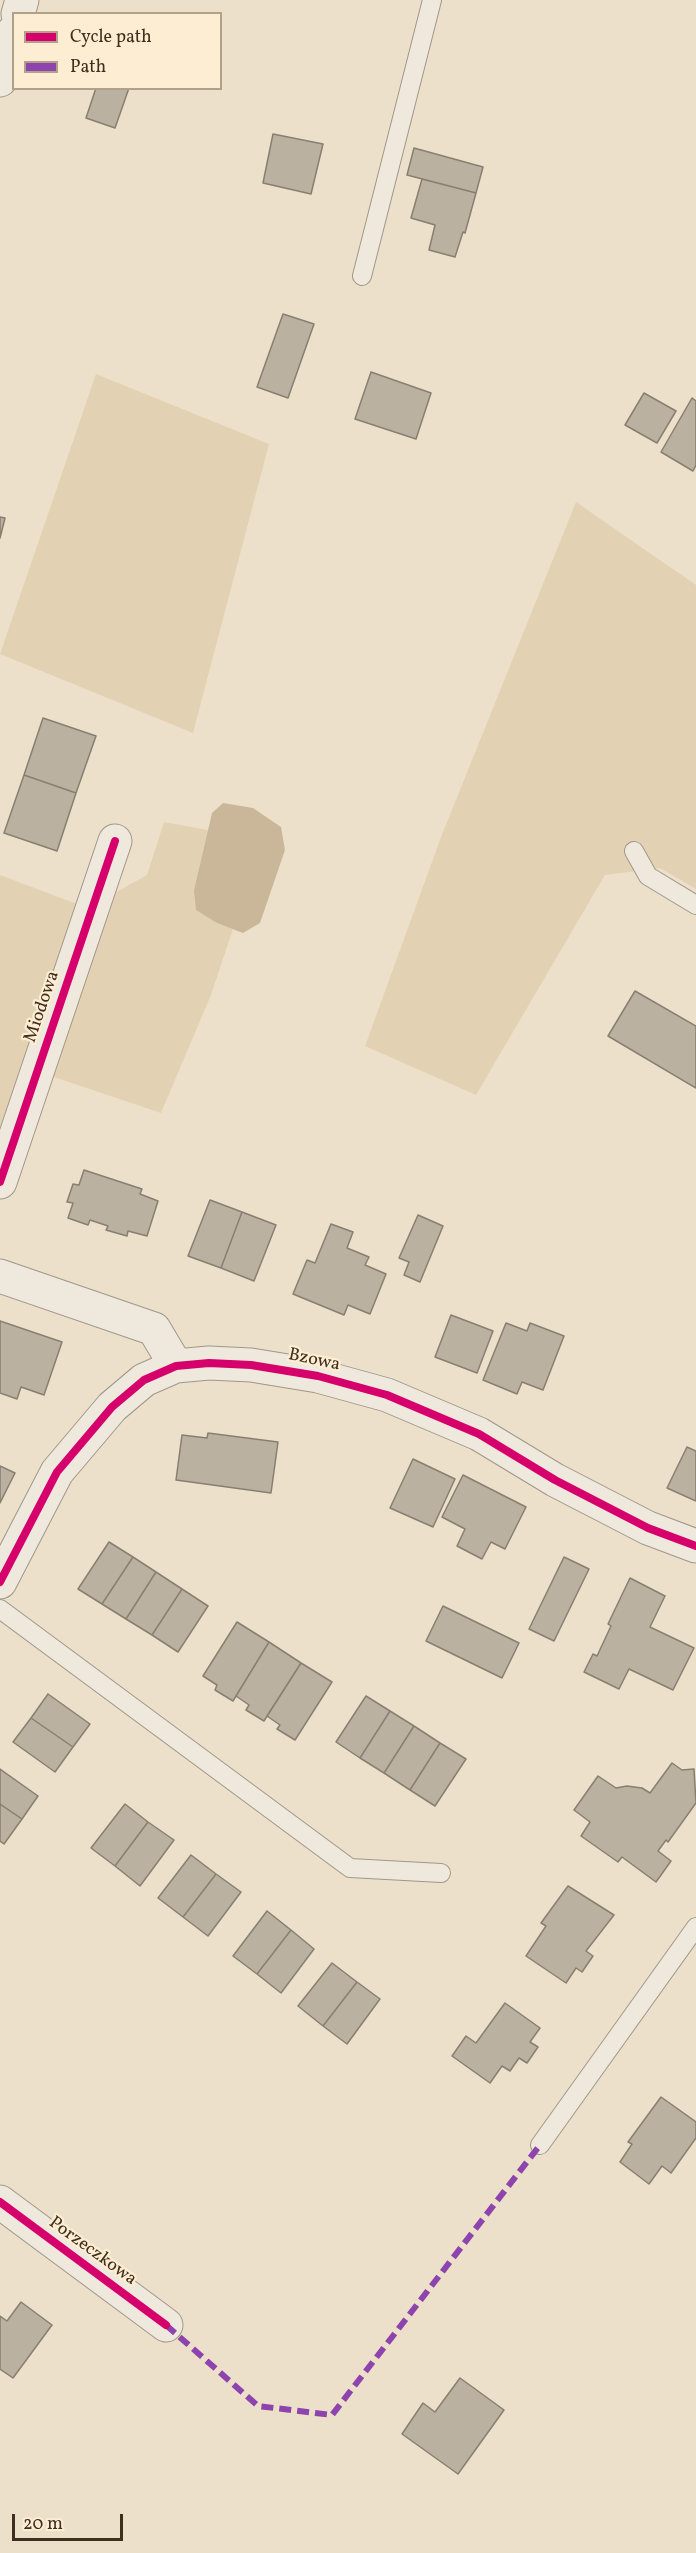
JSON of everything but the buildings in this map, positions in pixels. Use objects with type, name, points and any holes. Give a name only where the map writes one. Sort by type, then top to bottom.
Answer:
[{"type":"street","points":[[0,80],[12,38]]},
{"type":"street","name":"Miodowa","points":[[0,1182],[115,841]]},
{"type":"street","points":[[0,1276],[154,1329],[176,1366]]},
{"type":"street","name":"Bzowa","points":[[0,1582],[57,1472],[112,1407],[144,1380],[176,1366],[209,1363],[251,1365],[318,1376],[387,1395],[478,1434],[555,1480],[648,1528],[696,1546]]},
{"type":"street","name":"Porzeczkowa","points":[[0,2202],[166,2325]]},
{"type":"lane","points":[[362,276],[432,0]]},
{"type":"lane","points":[[634,851],[648,876],[696,905]]},
{"type":"lane","points":[[0,1609],[350,1868],[441,1873]]},
{"type":"lane","points":[[540,2145],[696,1927]]},
{"type":"shaded area","points":[[96,374],[269,444],[193,733],[0,654]]},
{"type":"shaded area","points":[[576,502],[696,585],[696,889],[660,868],[605,875],[476,1095],[365,1046],[441,837]]},
{"type":"shaded area","points":[[223,803],[253,808],[281,827],[285,850],[260,923],[243,933],[217,923],[196,910],[194,890],[212,813]]},
{"type":"shaded area","points":[[164,822],[208,830],[194,890],[217,923],[233,929],[211,995],[161,1113],[48,1075],[111,895],[147,875]]},
{"type":"shaded area","points":[[0,875],[77,904],[0,1128]]},
{"type":"marked path","points":[[166,2325],[258,2406],[332,2415],[540,2145]]},
{"type":"cycle path","points":[[0,1182],[115,841]]},
{"type":"cycle path","points":[[0,1582],[57,1472],[112,1407],[144,1380],[176,1366],[209,1363],[251,1365],[318,1376],[387,1395],[479,1434],[555,1480],[648,1528],[696,1546]]},
{"type":"cycle path","points":[[0,2202],[166,2325]]}]
